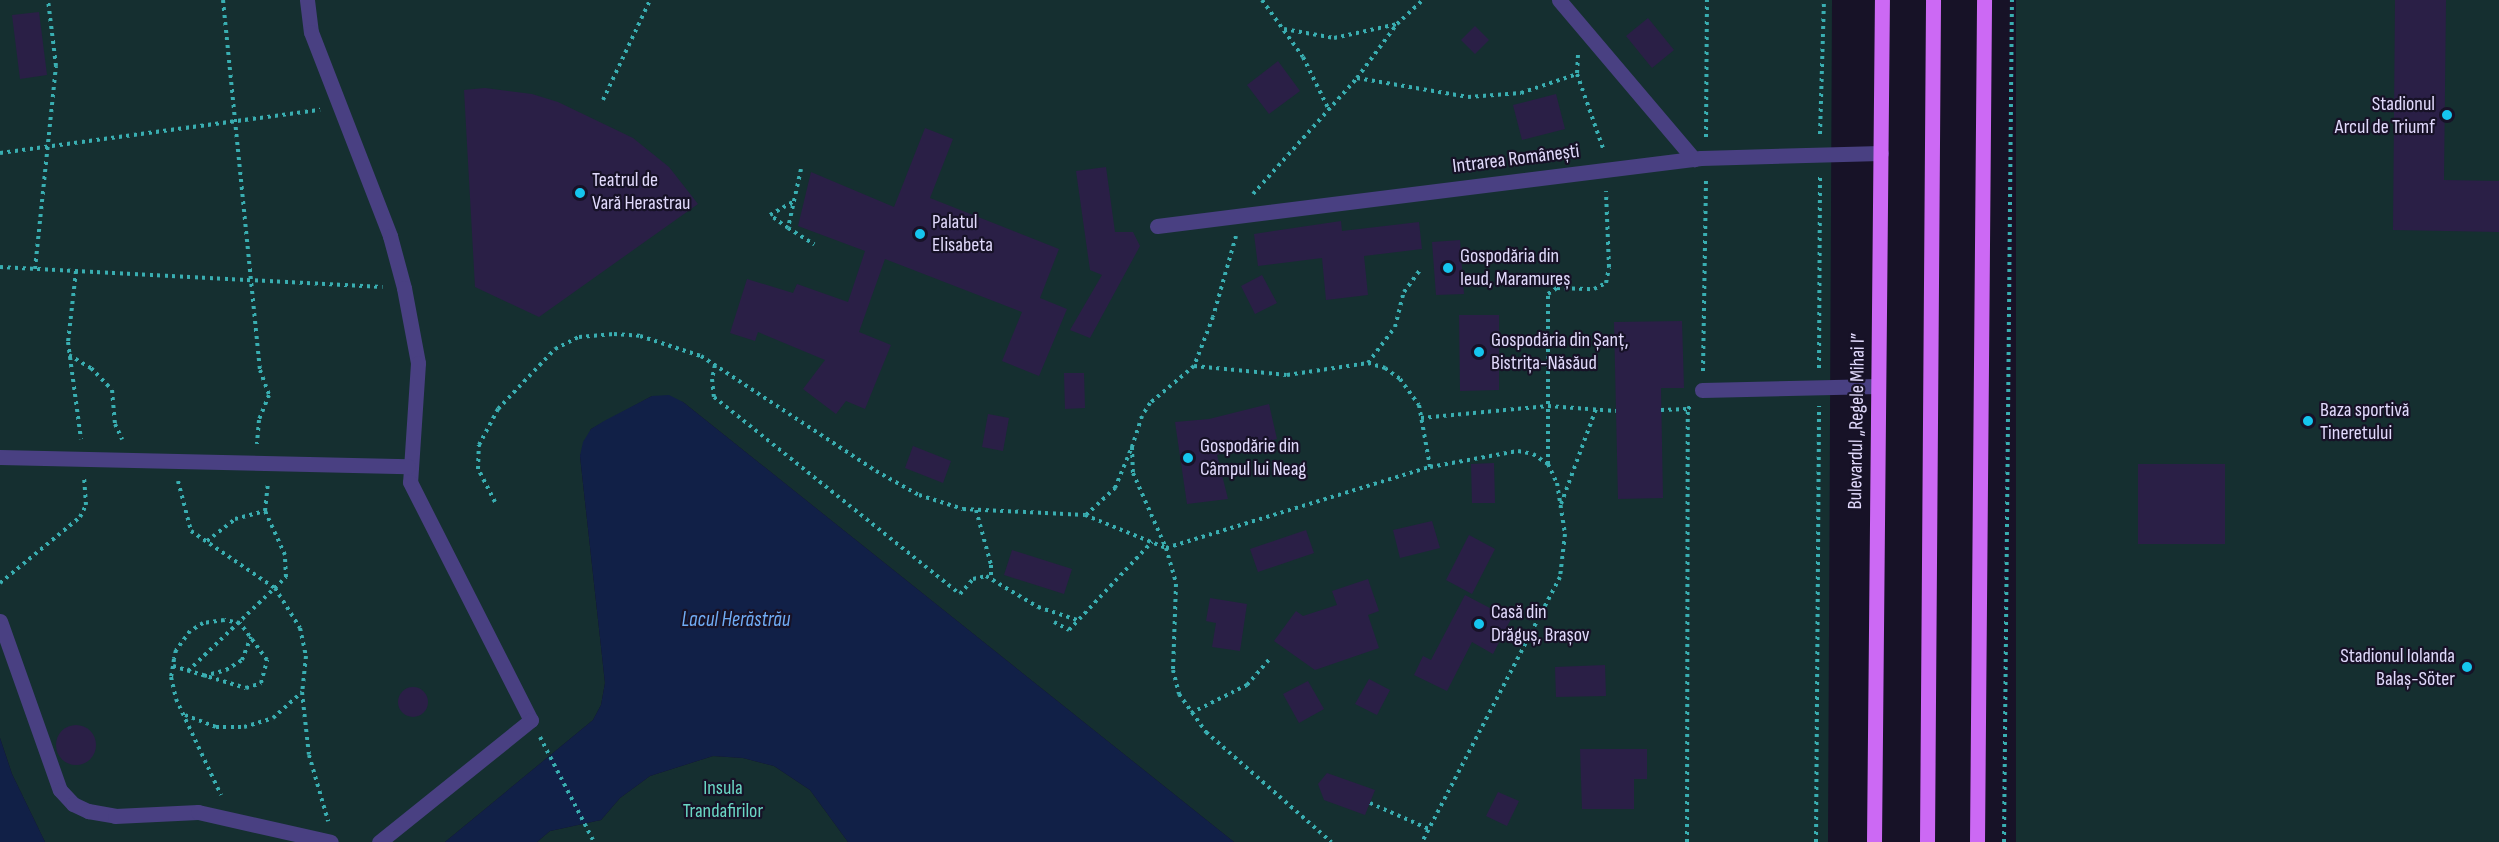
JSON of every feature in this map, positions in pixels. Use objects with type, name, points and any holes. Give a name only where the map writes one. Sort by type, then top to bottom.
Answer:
[{"type":"main road","name":"Bulevardul „Regele Mihai I”","points":[[1874,842],[1882,0]]},
{"type":"main road","points":[[1927,842],[1933,0]]},
{"type":"main road","points":[[1977,842],[1984,0]]},
{"type":"street","points":[[307,0],[311,32],[390,236],[404,288],[418,363],[408,466],[414,495],[531,720],[380,842]]},
{"type":"street","points":[[1559,0],[1700,158]]},
{"type":"street","name":"Intrarea Românești","points":[[1157,226],[1700,158],[1881,153]]},
{"type":"street","points":[[1702,390],[1819,385],[1878,386]]},
{"type":"street","points":[[0,457],[408,466]]},
{"type":"street","points":[[0,621],[60,790],[73,804],[101,815],[198,812],[331,837]]},
{"type":"path","points":[[35,269],[45,147],[56,66],[50,0]]},
{"type":"path","points":[[188,671],[286,577],[288,567],[265,511],[268,479],[259,464],[259,420],[269,395],[260,370],[237,121],[223,0]]},
{"type":"path","points":[[603,100],[650,0]]},
{"type":"path","points":[[1262,0],[1283,28],[1319,85],[1329,110]]},
{"type":"path","points":[[1085,515],[1115,488],[1150,403],[1194,366],[1214,317],[1236,240],[1234,215],[1357,78],[1397,24],[1423,0]]},
{"type":"path","points":[[1687,842],[1688,410],[1702,390],[1700,158],[1707,0]]},
{"type":"path","points":[[1816,842],[1820,154],[1824,0]]},
{"type":"path","points":[[2004,842],[2012,0]]},
{"type":"path","points":[[1422,842],[1560,577],[1565,534],[1561,504],[1548,464],[1548,294],[1557,288],[1602,287],[1608,276],[1603,170],[1605,153],[1577,74],[1579,21]]},
{"type":"path","points":[[1283,28],[1334,38],[1397,24]]},
{"type":"path","points":[[1357,78],[1468,98],[1521,93],[1577,74]]},
{"type":"path","points":[[0,153],[339,108]]},
{"type":"path","points":[[788,228],[801,169]]},
{"type":"path","points":[[794,200],[770,215],[814,244]]},
{"type":"path","points":[[0,267],[404,288]]},
{"type":"path","points":[[1368,363],[1395,327],[1404,292],[1421,269]]},
{"type":"path","points":[[495,502],[478,469],[479,445],[498,410],[555,349],[579,338],[640,336],[690,351],[876,471],[919,495],[976,510],[1085,515],[1166,548],[1430,467],[1518,451],[1533,454],[1548,464]]},
{"type":"path","points":[[69,355],[90,368],[112,390],[115,424],[132,461]]},
{"type":"path","points":[[1194,366],[1300,375],[1368,363],[1385,368],[1400,379],[1419,405],[1430,467]]},
{"type":"path","points":[[715,365],[711,379],[714,398],[960,594],[973,579],[991,579],[1038,607],[1077,620]]},
{"type":"path","points":[[1421,418],[1548,406],[1616,411]]},
{"type":"path","points":[[1561,504],[1596,409]]},
{"type":"path","points":[[1661,410],[1688,410]]},
{"type":"path","points":[[1132,447],[1133,473],[1166,548],[1176,584],[1173,670],[1179,694],[1206,732],[1330,842]]},
{"type":"path","points":[[174,462],[190,531],[275,588],[300,627],[304,643],[302,692],[309,755],[331,837]]},
{"type":"path","points":[[976,510],[991,565],[991,579]]},
{"type":"path","points":[[207,541],[235,519],[265,511]]},
{"type":"path","points":[[1054,622],[1069,630],[1152,542]]},
{"type":"path","points":[[173,666],[237,688],[261,683],[267,660],[240,623],[212,620],[196,627],[182,640],[173,666],[172,688],[231,818]]},
{"type":"path","points":[[203,676],[226,670],[242,660],[251,636]]},
{"type":"path","points":[[1191,713],[1248,685],[1271,657]]},
{"type":"path","points":[[184,715],[216,727],[244,727],[273,718],[302,692]]},
{"type":"path","points":[[546,749],[594,842]]},
{"type":"path","points":[[1370,803],[1429,828]]},
{"type":"green space","points":[[0,0],[1832,0],[1828,842],[1234,842],[683,402],[652,396],[591,429],[580,456],[605,683],[601,705],[593,720],[445,842],[45,842],[12,774],[0,738]]},
{"type":"green space","name":"Baza sportivă Tineretului","points":[[2016,0],[2499,0],[2499,842],[2016,842]]},
{"type":"green space","name":"Insula Trandafirilor","points":[[713,756],[743,758],[774,766],[810,790],[848,842],[537,842],[550,831],[601,820],[620,798],[650,776]]},
{"type":"water","name":"Lacul Herăstrău","points":[[669,395],[683,402],[1234,842],[848,842],[810,790],[774,766],[743,758],[713,756],[650,776],[620,798],[601,820],[550,831],[537,842],[445,842],[593,720],[601,705],[605,683],[580,456],[583,442],[591,429],[604,421],[652,396]]},
{"type":"water","points":[[0,738],[12,774],[45,842],[0,842]]},
{"type":"building","points":[[2395,0],[2446,0],[2444,180],[2499,181],[2499,232],[2393,230]]},
{"type":"building","points":[[39,12],[47,75],[20,79],[12,15]]},
{"type":"building","points":[[1648,18],[1674,50],[1652,68],[1626,36]]},
{"type":"building","points":[[1475,26],[1489,40],[1475,54],[1461,40]]},
{"type":"building","points":[[1278,61],[1300,91],[1269,114],[1247,85]]},
{"type":"building","name":"Teatrul de Vară Herastrau","points":[[485,88],[532,94],[558,102],[633,138],[669,167],[698,204],[539,317],[475,287],[464,90]]},
{"type":"building","points":[[1556,94],[1565,129],[1522,140],[1513,105]]},
{"type":"building","points":[[925,128],[953,139],[930,198],[1059,249],[1040,298],[1067,309],[1039,376],[1002,361],[1022,312],[885,259],[859,332],[891,345],[865,409],[846,401],[836,414],[803,389],[825,360],[758,332],[755,341],[730,333],[747,279],[793,293],[797,284],[848,302],[865,251],[798,226],[811,172],[894,207]]},
{"type":"building","points":[[1106,167],[1115,232],[1133,232],[1140,246],[1090,338],[1070,330],[1102,275],[1090,270],[1076,171]]},
{"type":"building","points":[[1341,221],[1342,231],[1419,222],[1422,249],[1364,256],[1368,295],[1326,300],[1322,258],[1258,266],[1254,234]]},
{"type":"building","name":"Gospodăria din Ieud, Maramureș","points":[[1460,240],[1464,294],[1436,295],[1432,242]]},
{"type":"building","points":[[1262,275],[1277,303],[1255,314],[1241,286]]},
{"type":"building","name":"Gospodăria din Șanț, Bistrița-Năsăud","points":[[1459,315],[1499,315],[1499,390],[1460,391]]},
{"type":"building","points":[[1682,321],[1684,388],[1661,388],[1663,498],[1618,499],[1614,322]]},
{"type":"building","points":[[1064,373],[1084,373],[1085,408],[1065,409]]},
{"type":"building","points":[[1269,404],[1277,439],[1217,455],[1228,499],[1187,504],[1175,422],[1209,419]]},
{"type":"building","points":[[988,414],[1009,418],[1003,451],[982,447]]},
{"type":"building","points":[[913,446],[951,461],[943,483],[905,468]]},
{"type":"building","points":[[1494,463],[1495,503],[1472,503],[1471,464]]},
{"type":"building","points":[[2138,464],[2225,464],[2225,544],[2138,544]]},
{"type":"building","points":[[1432,521],[1440,548],[1400,558],[1393,530]]},
{"type":"building","points":[[1306,530],[1314,553],[1258,572],[1250,549]]},
{"type":"building","points":[[1469,535],[1495,549],[1472,594],[1446,580]]},
{"type":"building","points":[[1012,550],[1072,569],[1064,594],[1004,575]]},
{"type":"building","points":[[1368,579],[1379,611],[1368,615],[1379,648],[1315,670],[1274,641],[1296,611],[1303,616],[1337,605],[1332,591]]},
{"type":"building","points":[[1465,595],[1511,619],[1493,654],[1472,642],[1447,691],[1414,675],[1423,656],[1431,660]]},
{"type":"building","points":[[1210,598],[1247,604],[1240,651],[1212,647],[1216,623],[1206,621]]},
{"type":"building","points":[[1605,665],[1606,696],[1556,697],[1555,667]]},
{"type":"building","points":[[1369,679],[1390,690],[1377,715],[1355,704]]},
{"type":"building","points":[[1308,681],[1324,709],[1299,723],[1283,694]]},
{"type":"building","points":[[413,687],[424,691],[428,702],[424,713],[413,717],[402,713],[398,702],[402,691]]},
{"type":"building","points":[[76,725],[90,731],[96,745],[90,759],[76,765],[62,759],[56,745],[62,731]]},
{"type":"building","points":[[1580,749],[1647,749],[1647,779],[1634,779],[1634,809],[1582,809]]},
{"type":"building","points":[[1327,773],[1375,790],[1365,815],[1324,800],[1318,784]]},
{"type":"building","points":[[1498,792],[1519,801],[1507,826],[1486,816]]},
{"type":"place","name":"Stadionul Arcul de Triumf","points":[[2447,115]]},
{"type":"place","name":"Teatrul de Vară Herastrau","points":[[580,193]]},
{"type":"place","name":"Palatul Elisabeta","points":[[920,234]]},
{"type":"place","name":"Gospodăria din Ieud, Maramureș","points":[[1448,268]]},
{"type":"place","name":"Gospodăria din Șanț, Bistrița-Năsăud","points":[[1479,352]]},
{"type":"place","name":"Baza sportivă Tineretului","points":[[2308,421]]},
{"type":"place","name":"Gospodărie din Câmpul lui Neag","points":[[1188,458]]},
{"type":"place","name":"Casă din Drăguș, Brașov","points":[[1479,624]]},
{"type":"place","name":"Stadionul Iolanda Balaș-Söter","points":[[2467,667]]}]
